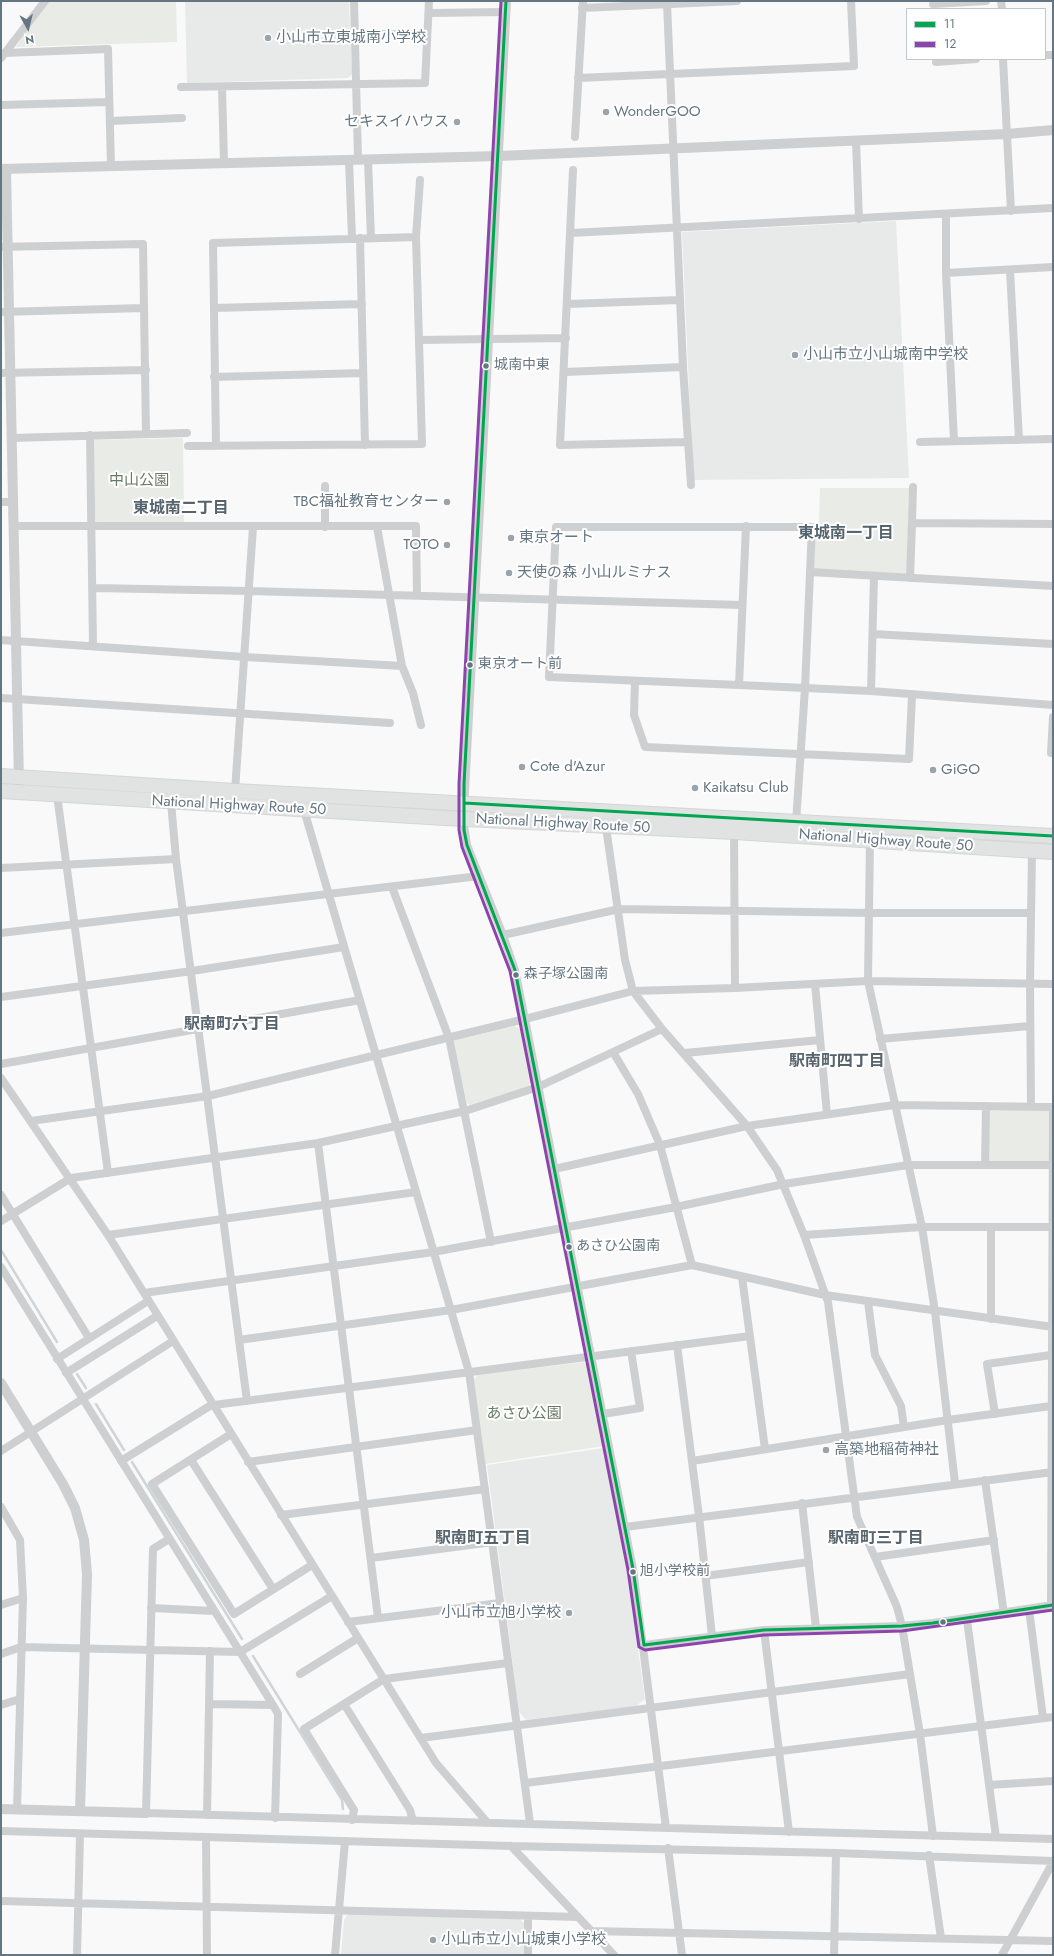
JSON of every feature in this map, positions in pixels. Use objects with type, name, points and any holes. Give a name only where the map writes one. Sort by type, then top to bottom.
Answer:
[{"type":"highway","name":"National Highway Route 50","points":[[1,776],[796,823],[1053,836]]},
{"type":"highway","name":"National Highway Route 50","points":[[1,791],[606,827],[734,832],[1053,852]]},
{"type":"street","points":[[3,56],[45,1]]},
{"type":"street","points":[[352,238],[358,161],[354,1]]},
{"type":"street","points":[[181,88],[425,83],[429,1]]},
{"type":"street","points":[[506,1],[463,819],[467,845],[503,935],[515,970],[525,1019],[633,1569],[666,1828]]},
{"type":"street","points":[[575,137],[582,4],[667,4],[737,1]]},
{"type":"street","points":[[578,78],[854,66],[851,1]]},
{"type":"street","points":[[933,5],[986,1]]},
{"type":"street","points":[[667,4],[683,367],[691,485]]},
{"type":"street","points":[[429,13],[505,12]]},
{"type":"street","points":[[355,34],[428,34]]},
{"type":"street","points":[[3,56],[108,49],[111,167]]},
{"type":"street","points":[[936,60],[936,62],[963,60]]},
{"type":"street","points":[[1003,60],[1011,211]]},
{"type":"street","points":[[222,87],[224,164]]},
{"type":"street","points":[[1,105],[109,102]]},
{"type":"street","points":[[110,121],[182,118]]},
{"type":"street","points":[[20,793],[12,438],[6,373],[3,169],[358,161],[499,156],[1007,134],[1053,130]]},
{"type":"street","points":[[856,141],[859,219]]},
{"type":"street","points":[[358,161],[371,238]]},
{"type":"street","points":[[573,170],[565,372],[560,445],[688,442]]},
{"type":"street","points":[[188,446],[422,444],[416,237],[420,180]]},
{"type":"street","points":[[571,232],[946,215],[1053,208]]},
{"type":"street","points":[[946,215],[946,273],[954,441]]},
{"type":"street","points":[[216,445],[213,243],[416,237]]},
{"type":"street","points":[[360,238],[365,445]]},
{"type":"street","points":[[4,247],[143,244],[146,434]]},
{"type":"street","points":[[946,273],[1053,268]]},
{"type":"street","points":[[1010,270],[1019,440]]},
{"type":"street","points":[[568,304],[680,300]]},
{"type":"street","points":[[214,308],[362,304]]},
{"type":"street","points":[[5,312],[144,308]]},
{"type":"street","points":[[420,340],[566,338]]},
{"type":"street","points":[[565,372],[683,367]]},
{"type":"street","points":[[6,373],[146,370]]},
{"type":"street","points":[[214,377],[363,373]]},
{"type":"street","points":[[12,438],[187,433]]},
{"type":"street","points":[[90,435],[94,646]]},
{"type":"street","points":[[920,442],[1053,439]]},
{"type":"street","points":[[325,486],[325,527]]},
{"type":"street","points":[[910,578],[913,487]]},
{"type":"street","points":[[1,502],[13,502]]},
{"type":"street","points":[[912,523],[1053,524]]},
{"type":"street","points":[[13,526],[416,526],[417,595]]},
{"type":"street","points":[[796,823],[805,688],[812,527],[556,526],[549,677],[635,681],[739,685],[805,688],[871,691],[912,696],[1053,705]]},
{"type":"street","points":[[739,685],[746,526]]},
{"type":"street","points":[[235,791],[250,591],[253,527]]},
{"type":"street","points":[[377,527],[402,666],[413,693],[421,725]]},
{"type":"street","points":[[810,572],[1053,586]]},
{"type":"street","points":[[871,691],[874,576]]},
{"type":"street","points":[[93,588],[390,594],[742,605]]},
{"type":"street","points":[[873,634],[1053,644]]},
{"type":"street","points":[[1,640],[402,666]]},
{"type":"street","points":[[635,681],[634,715],[645,747],[909,759],[912,696]]},
{"type":"street","points":[[1,698],[390,723]]},
{"type":"street","points":[[1051,753],[1053,717]]},
{"type":"street","points":[[57,795],[68,864],[108,1173]]},
{"type":"street","points":[[171,802],[176,859],[192,971],[247,1401]]},
{"type":"street","points":[[304,810],[469,1372],[530,1823]]},
{"type":"street","points":[[606,827],[619,909],[625,960],[633,991],[662,1029],[685,1053],[747,1126],[777,1170],[804,1235],[825,1296],[829,1309],[857,1518],[897,1607],[902,1626],[920,1734],[933,1836]]},
{"type":"street","points":[[734,832],[736,910],[735,988]]},
{"type":"street","points":[[870,840],[868,981],[922,1227],[935,1312],[955,1483]]},
{"type":"street","points":[[1031,1106],[1030,983],[1032,851]]},
{"type":"street","points":[[1,868],[176,859]]},
{"type":"street","points":[[1,933],[479,876]]},
{"type":"street","points":[[392,886],[449,1038],[491,1242]]},
{"type":"street","points":[[503,935],[619,909],[870,913],[1031,913]]},
{"type":"street","points":[[1,997],[192,971],[344,947]]},
{"type":"street","points":[[31,1121],[208,1096],[449,1038],[633,991],[735,988],[868,981],[1053,984]]},
{"type":"street","points":[[815,984],[827,1114]]},
{"type":"street","points":[[1,1064],[360,1000]]},
{"type":"street","points":[[880,1039],[1030,1026]]},
{"type":"street","points":[[1,1221],[71,1178],[318,1143],[465,1111],[538,1087],[662,1029]]},
{"type":"street","points":[[685,1053],[820,1040]]},
{"type":"street","points":[[613,1052],[638,1094],[660,1145],[692,1265]]},
{"type":"street","points":[[1,1078],[71,1178],[108,1235],[436,1763],[487,1822]]},
{"type":"street","points":[[554,1169],[747,1126],[894,1105],[1053,1106]]},
{"type":"street","points":[[984,1165],[986,1106]]},
{"type":"street","points":[[644,1646],[764,1630],[902,1626],[967,1620],[1052,1606],[1051,1354],[1053,1113]]},
{"type":"street","points":[[318,1143],[378,1618]]},
{"type":"street","points":[[144,1293],[433,1252],[676,1207],[784,1184],[908,1165],[1052,1165]]},
{"type":"street","points":[[108,1235],[416,1192]]},
{"type":"street","points":[[1,1195],[89,1338]]},
{"type":"street","points":[[804,1235],[922,1227],[1053,1227]]},
{"type":"street","points":[[991,1227],[991,1319]]},
{"type":"street","points":[[239,1340],[451,1310],[692,1265],[825,1296],[1052,1327]]},
{"type":"street","points":[[1,1267],[278,1714],[275,1818]]},
{"type":"street","points":[[742,1276],[765,1449]]},
{"type":"street","points":[[57,1359],[148,1301]]},
{"type":"street","points":[[868,1302],[875,1355],[901,1406],[904,1427]]},
{"type":"street","points":[[66,1373],[157,1316]]},
{"type":"street","points":[[122,1461],[213,1405],[750,1336]]},
{"type":"street","points":[[1,1451],[174,1341]]},
{"type":"street","points":[[677,1345],[699,1516],[712,1636]]},
{"type":"street","points":[[603,1414],[640,1408],[631,1351]]},
{"type":"street","points":[[995,1414],[987,1364],[1051,1354]]},
{"type":"street","points":[[1,1383],[63,1484],[75,1508],[84,1540],[86,1574],[80,1811]]},
{"type":"street","points":[[692,1461],[948,1420],[1051,1406]]},
{"type":"street","points":[[248,1462],[477,1430]]},
{"type":"street","points":[[231,1434],[152,1484],[234,1614],[312,1565]]},
{"type":"street","points":[[192,1460],[273,1589]]},
{"type":"street","points":[[625,1527],[955,1483],[1052,1472]]},
{"type":"street","points":[[985,1480],[1004,1614]]},
{"type":"street","points":[[282,1515],[485,1489]]},
{"type":"street","points":[[802,1504],[816,1628]]},
{"type":"street","points":[[1,1507],[20,1540],[23,1598],[17,1810]]},
{"type":"street","points":[[146,1813],[153,1549],[169,1538]]},
{"type":"street","points":[[875,1557],[994,1540]]},
{"type":"street","points":[[371,1558],[493,1542]]},
{"type":"street","points":[[705,1576],[809,1562]]},
{"type":"street","points":[[1,1654],[21,1647],[240,1652],[332,1596]]},
{"type":"street","points":[[1,1605],[23,1598]]},
{"type":"street","points":[[348,1622],[500,1603]]},
{"type":"street","points":[[152,1608],[214,1611]]},
{"type":"street","points":[[1029,1609],[1043,1718]]},
{"type":"street","points":[[967,1620],[996,1837]]},
{"type":"street","points":[[764,1630],[789,1832]]},
{"type":"street","points":[[300,1674],[358,1638]]},
{"type":"street","points":[[207,1815],[210,1651]]},
{"type":"street","points":[[352,1820],[354,1810],[304,1729],[384,1679],[508,1663]]},
{"type":"street","points":[[421,1738],[910,1674]]},
{"type":"street","points":[[1,1705],[20,1699]]},
{"type":"street","points":[[210,1704],[273,1705]]},
{"type":"street","points":[[344,1704],[410,1810],[413,1821]]},
{"type":"street","points":[[525,1783],[1053,1717]]},
{"type":"street","points":[[989,1785],[1053,1781]]},
{"type":"street","points":[[1,1809],[1053,1839]]},
{"type":"street","points":[[1,1831],[512,1846],[836,1852],[1053,1861],[1002,1955]]},
{"type":"street","points":[[77,1955],[80,1834]]},
{"type":"street","points":[[206,1838],[207,1955]]},
{"type":"street","points":[[335,1955],[346,1841]]},
{"type":"street","points":[[512,1846],[614,1955]]},
{"type":"street","points":[[668,1848],[682,1955]]},
{"type":"street","points":[[834,1955],[836,1852]]},
{"type":"street","points":[[929,1855],[941,1938]]},
{"type":"street","points":[[1,1901],[578,1917]]},
{"type":"street","points":[[528,1916],[528,1955]]},
{"type":"street","points":[[591,1931],[1053,1941]]},
{"type":"shaded area","name":"小山市立東城南小学校","points":[[185,1],[349,1],[352,74],[348,78],[187,83]]},
{"type":"shaded area","name":"小山市立小山城南中学校","points":[[896,221],[909,478],[693,480],[682,232]]},
{"type":"shaded area","name":"小山市立旭小学校","points":[[604,1448],[621,1528],[645,1699],[636,1706],[526,1720],[519,1712],[487,1465]]},
{"type":"shaded area","name":"小山市立小山城東小学校","points":[[348,1914],[520,1919],[525,1924],[524,1955],[341,1955],[344,1920]]},
{"type":"green space","points":[[46,1],[176,1],[177,42],[16,47]]},
{"type":"green space","name":"中山公園","points":[[183,438],[184,523],[99,524],[95,520],[94,440]]},
{"type":"green space","points":[[820,488],[909,488],[907,574],[814,569],[816,529],[819,526]]},
{"type":"green space","points":[[515,1026],[521,1029],[531,1081],[528,1087],[470,1105],[467,1103],[453,1043],[455,1040]]},
{"type":"green space","points":[[987,1107],[1052,1108],[1050,1164],[986,1164]]},
{"type":"green space","name":"あさひ公園","points":[[584,1362],[588,1367],[604,1446],[485,1464],[474,1380],[477,1375]]},
{"type":"waterway","points":[[1,1250],[57,1342]]},
{"type":"waterway","points":[[77,1374],[86,1388]]},
{"type":"waterway","points":[[96,1404],[124,1450]]},
{"type":"waterway","points":[[132,1462],[242,1639]]},
{"type":"waterway","points":[[253,1656],[342,1800],[343,1809]]},
{"type":"transit line","name":"12","points":[[501,1],[459,784],[459,830],[462,847],[510,971],[628,1570],[639,1647],[645,1650],[764,1635],[902,1631],[1053,1610]]},
{"type":"transit line","name":"11","points":[[506,1],[464,784],[464,830],[467,845],[515,970],[633,1569],[644,1645],[764,1630],[902,1626],[933,1623],[1053,1605]]},
{"type":"transit line","name":"11","points":[[464,803],[1053,836]]},
{"type":"place","name":"小山市立東城南小学校","points":[[268,38]]},
{"type":"place","name":"WonderGOO","points":[[606,112]]},
{"type":"place","name":"セキスイハウス","points":[[457,122]]},
{"type":"place","name":"小山市立小山城南中学校","points":[[795,355]]},
{"type":"place","name":"城南中東","points":[[486,366]]},
{"type":"place","name":"TBC福祉教育センター","points":[[447,502]]},
{"type":"place","name":"東京オート","points":[[511,538]]},
{"type":"place","name":"TOTO","points":[[447,545]]},
{"type":"place","name":"天使の森 小山ルミナス","points":[[509,573]]},
{"type":"place","name":"東京オート前","points":[[470,665]]},
{"type":"place","name":"Cote d'Azur","points":[[522,767]]},
{"type":"place","name":"GiGO","points":[[933,770]]},
{"type":"place","name":"Kaikatsu Club","points":[[695,788]]},
{"type":"place","name":"森子塚公園南","points":[[516,975]]},
{"type":"place","name":"あさひ公園南","points":[[569,1247]]},
{"type":"place","name":"高築地稲荷神社","points":[[826,1450]]},
{"type":"place","name":"旭小学校前","points":[[633,1572]]},
{"type":"place","name":"小山市立旭小学校","points":[[569,1613]]},
{"type":"place","name":"小山市立小山城東小学校","points":[[433,1940]]},
{"type":"district","name":"東城南二丁目","points":[[181,509]]},
{"type":"district","name":"東城南一丁目","points":[[846,534]]},
{"type":"district","name":"駅南町六丁目","points":[[232,1025]]},
{"type":"district","name":"駅南町四丁目","points":[[837,1062]]},
{"type":"district","name":"駅南町五丁目","points":[[483,1539]]},
{"type":"district","name":"駅南町三丁目","points":[[876,1539]]}]
